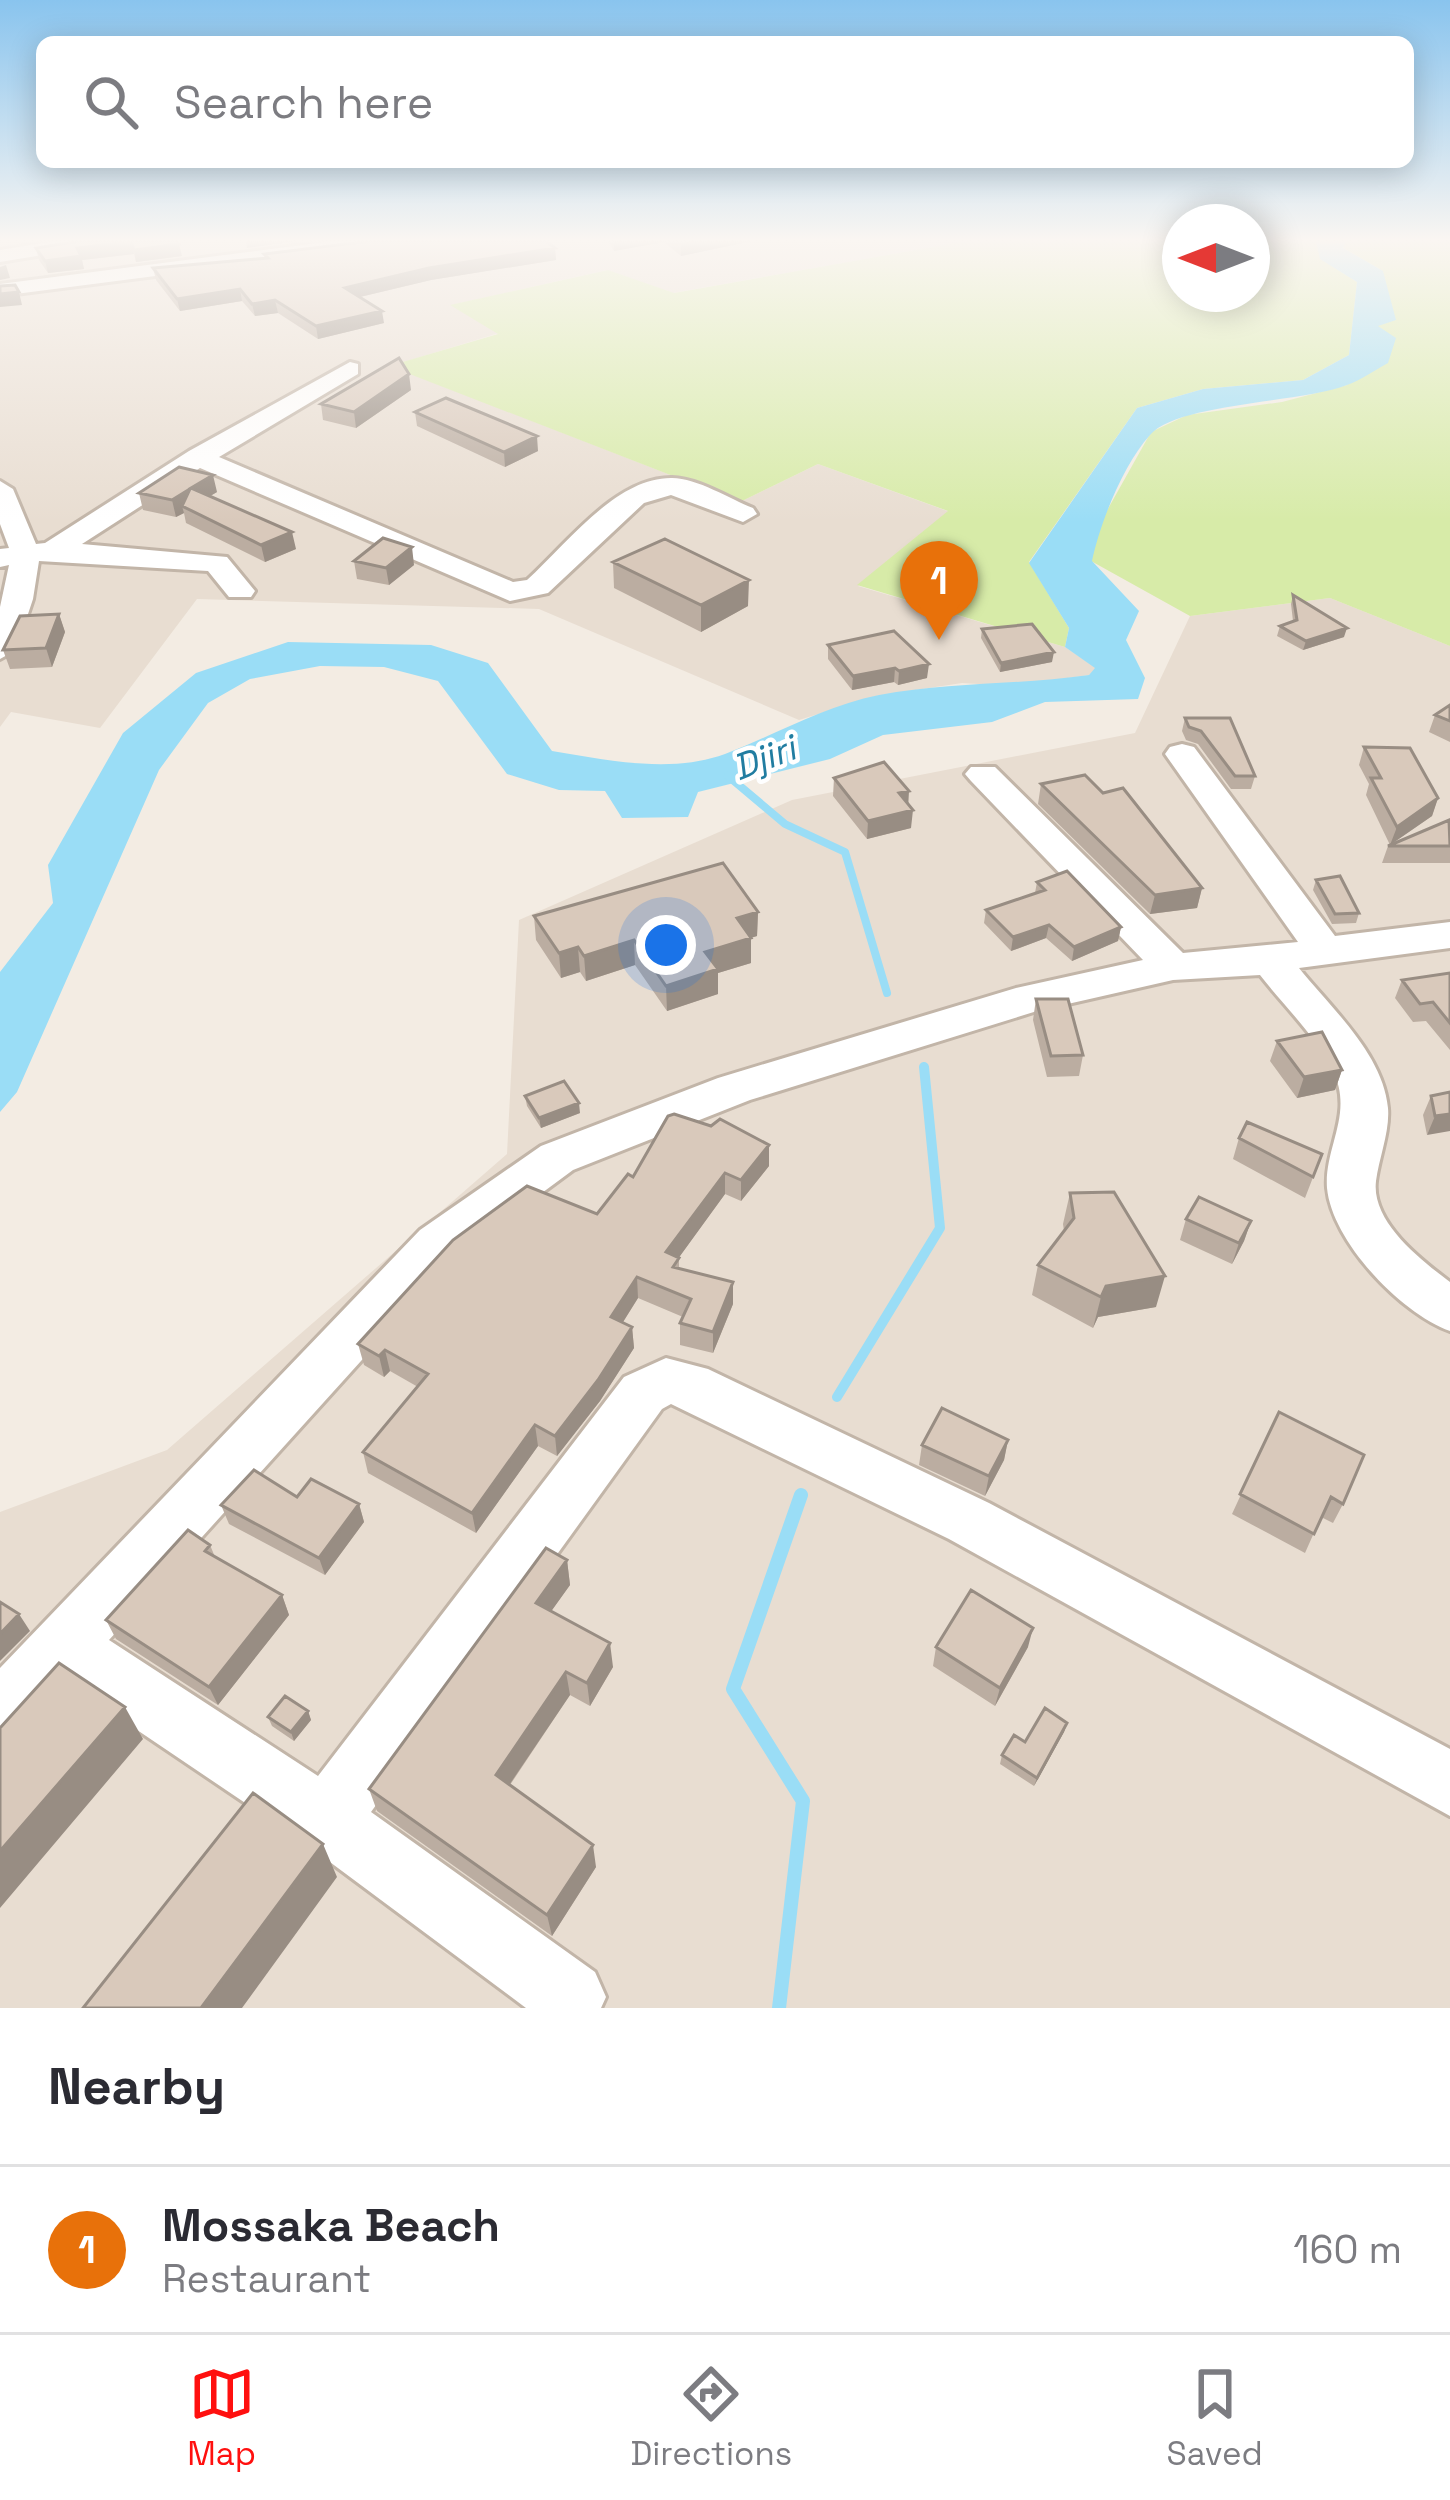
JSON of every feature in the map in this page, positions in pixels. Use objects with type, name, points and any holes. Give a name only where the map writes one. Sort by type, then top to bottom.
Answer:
[{"type":"street","points":[[26,554],[350,369]]},
{"type":"street","points":[[199,458],[511,592],[537,586],[634,497],[673,486],[743,514]]},
{"type":"street","points":[[0,490],[26,554],[18,598],[0,650]]},
{"type":"street","points":[[26,554],[217,563],[240,591]]},
{"type":"street","points":[[1182,754],[1324,950]]},
{"type":"street","points":[[983,774],[1173,967]]},
{"type":"street","points":[[0,1713],[437,1244],[557,1158],[734,1089],[1031,998],[1173,967],[1270,961],[1324,950],[1447,939]]},
{"type":"street","points":[[1270,961],[1354,1066],[1366,1109],[1351,1188],[1368,1234],[1408,1278],[1450,1310]]},
{"type":"street","points":[[326,1819],[644,1394],[666,1380],[689,1385],[969,1521],[1450,1784]]},
{"type":"street","points":[[62,1644],[326,1819],[571,1997]]},
{"type":"shaded area","points":[[0,335],[493,335],[391,366],[740,502],[818,464],[950,512],[858,586],[1065,647],[1096,668],[1089,675],[1011,686],[962,683],[876,696],[799,720],[539,609],[197,599],[100,728],[11,712],[0,727]]},
{"type":"shaded area","points":[[1330,598],[1450,646],[1450,2008],[0,2008],[0,1512],[167,1450],[507,1154],[519,920],[792,800],[1135,733],[1190,616]]},
{"type":"green space","points":[[496,335],[1351,335],[1349,355],[1303,380],[1203,389],[1137,408],[1029,562],[1069,628],[1065,647],[857,585],[948,511],[818,464],[740,502],[389,366]]},
{"type":"green space","points":[[1373,335],[1450,335],[1450,646],[1330,598],[1190,616],[1091,561],[1100,523],[1151,432],[1187,415],[1282,402],[1347,385]]},
{"type":"water","name":"Djiri","points":[[1351,335],[1396,338],[1388,363],[1352,383],[1186,416],[1164,424],[1140,447],[1114,495],[1092,561],[1139,611],[1126,640],[1145,678],[1138,699],[1045,702],[992,722],[883,735],[830,759],[698,792],[688,817],[622,818],[605,791],[559,790],[507,774],[438,681],[384,667],[320,666],[250,679],[208,703],[159,770],[17,1092],[0,1112],[0,972],[53,903],[48,865],[123,733],[196,673],[288,642],[431,645],[488,663],[552,751],[661,764],[725,754],[820,713],[879,695],[1089,675],[1095,668],[1065,647],[1069,628],[1029,563],[1137,408],[1203,389],[1303,380],[1349,355]]},
{"type":"building","points":[[399,358],[409,374],[354,412],[321,404]]},
{"type":"building","points":[[446,398],[537,436],[504,452],[415,412]]},
{"type":"building","points":[[179,467],[213,475],[191,488],[292,532],[261,545],[182,506],[190,489],[172,500],[139,493]]},
{"type":"building","points":[[383,538],[412,547],[386,568],[354,561]]},
{"type":"building","points":[[665,539],[749,580],[701,605],[613,562]]},
{"type":"building","points":[[1293,595],[1347,628],[1306,641],[1280,626],[1297,620]]},
{"type":"building","points":[[59,614],[46,648],[3,650],[20,616]]},
{"type":"building","points":[[1032,624],[1054,652],[1001,663],[982,629]]},
{"type":"building","points":[[894,631],[929,664],[853,676],[828,645]]},
{"type":"building","points":[[1450,705],[1450,721],[1435,715]]},
{"type":"building","points":[[1185,718],[1230,718],[1255,776],[1235,776],[1201,731],[1189,727]]},
{"type":"building","points":[[1364,747],[1410,748],[1438,798],[1397,827],[1371,778],[1381,778]]},
{"type":"building","points":[[884,762],[909,791],[899,793],[913,810],[868,821],[834,778]]},
{"type":"building","points":[[1085,775],[1103,793],[1123,788],[1202,888],[1155,895],[1041,784]]},
{"type":"building","points":[[1449,820],[1450,846],[1388,846]]},
{"type":"building","points":[[723,863],[758,912],[737,918],[751,938],[705,952],[718,969],[666,986],[634,940],[584,956],[578,947],[559,953],[534,916]]},
{"type":"building","points":[[1067,871],[1121,927],[1074,947],[1049,925],[1013,937],[986,910],[1045,890],[1037,882]]},
{"type":"building","points":[[1340,876],[1359,913],[1335,914],[1316,880]]},
{"type":"building","points":[[1450,973],[1450,1023],[1433,1002],[1420,1004],[1402,980]]},
{"type":"building","points":[[1036,999],[1068,999],[1083,1055],[1051,1056]]},
{"type":"building","points":[[1322,1032],[1342,1070],[1304,1077],[1277,1041]]},
{"type":"building","points":[[564,1081],[579,1103],[539,1118],[525,1096]]},
{"type":"building","points":[[1450,1092],[1450,1114],[1435,1116],[1431,1096]]},
{"type":"building","points":[[668,1116],[711,1126],[720,1119],[769,1145],[741,1180],[725,1173],[666,1252],[679,1258],[673,1267],[733,1282],[713,1332],[680,1323],[691,1299],[637,1277],[611,1317],[632,1327],[598,1380],[555,1436],[535,1425],[472,1513],[363,1452],[428,1374],[385,1350],[379,1356],[358,1344],[453,1240],[527,1186],[597,1214],[628,1174],[633,1177]]},
{"type":"building","points":[[1247,1122],[1322,1154],[1313,1177],[1239,1138]]},
{"type":"building","points":[[1114,1192],[1165,1276],[1106,1286],[1101,1297],[1038,1265],[1074,1218],[1070,1193]]},
{"type":"building","points":[[1199,1197],[1251,1221],[1239,1243],[1186,1219]]},
{"type":"building","points":[[942,1408],[1008,1440],[989,1476],[922,1445]]},
{"type":"building","points":[[1279,1412],[1364,1455],[1343,1504],[1331,1497],[1314,1534],[1240,1494]]},
{"type":"building","points":[[254,1470],[297,1497],[311,1479],[359,1504],[319,1558],[221,1505]]},
{"type":"building","points":[[188,1530],[210,1545],[205,1551],[282,1595],[209,1687],[106,1620]]},
{"type":"building","points":[[546,1548],[567,1560],[536,1603],[610,1643],[587,1683],[566,1672],[496,1775],[593,1845],[547,1915],[369,1789]]},
{"type":"building","points":[[971,1590],[1033,1628],[1000,1688],[936,1647]]},
{"type":"building","points":[[0,1602],[19,1614],[0,1634]]},
{"type":"building","points":[[59,1663],[125,1707],[0,1851],[0,1728]]},
{"type":"building","points":[[285,1696],[308,1711],[291,1732],[268,1717]]},
{"type":"building","points":[[1045,1708],[1067,1723],[1037,1778],[1002,1755],[1014,1735],[1025,1742]]},
{"type":"building","points":[[253,1793],[323,1844],[201,2008],[83,2008]]},
{"type":"waterway","name":"Djiri","points":[[728,776],[785,824],[845,852],[887,993]]},
{"type":"waterway","points":[[837,1397],[940,1228],[924,1067]]},
{"type":"waterway","points":[[779,2008],[803,1801],[733,1689],[801,1495]]},
{"type":"place","name":"Mossaka Beach","points":[[939,640]]}]
